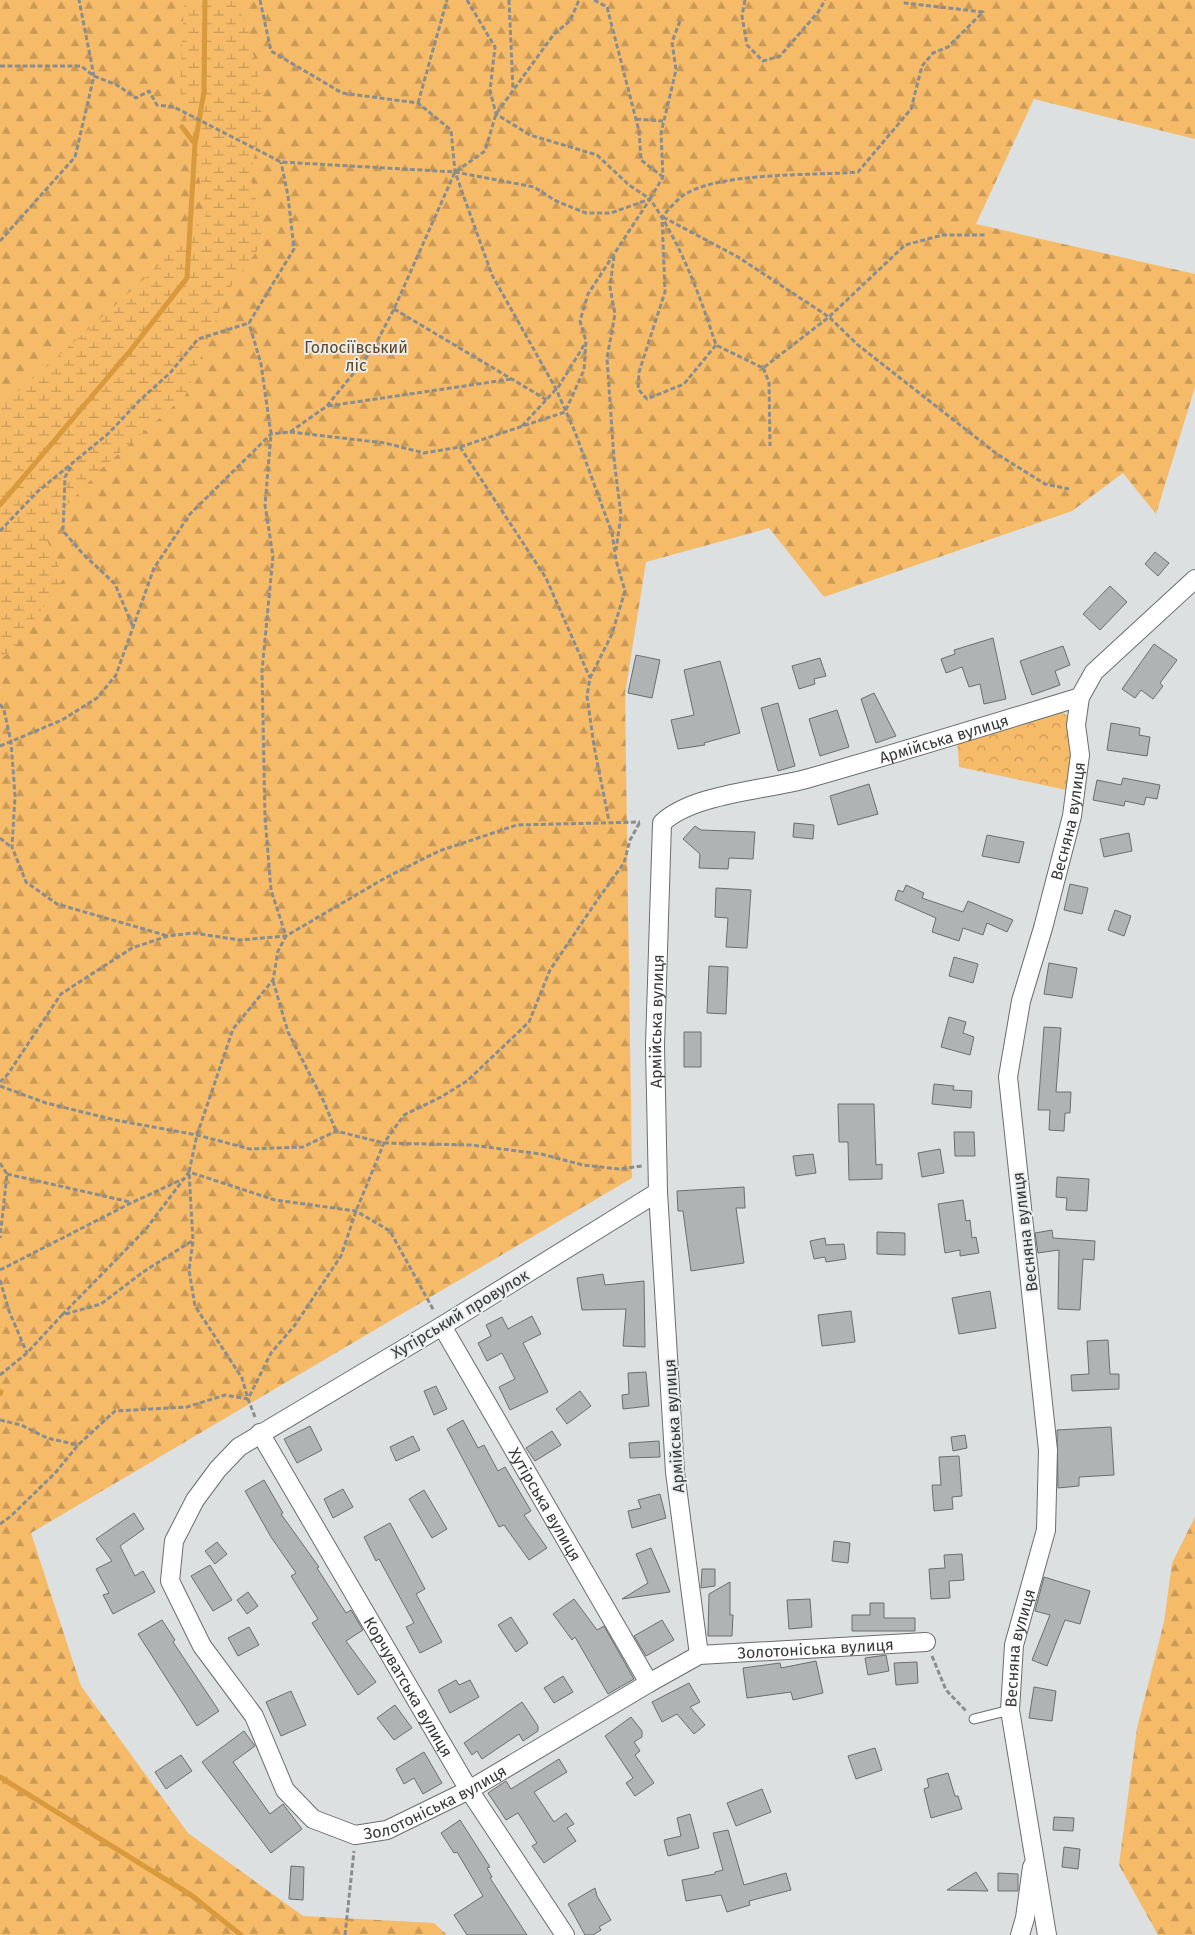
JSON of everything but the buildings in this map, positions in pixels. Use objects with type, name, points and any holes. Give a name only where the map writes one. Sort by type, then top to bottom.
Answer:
[{"type":"street","name":"Весняна вулиця","points":[[1048,1935],[1033,1856],[1010,1710],[1014,1645],[1046,1530],[1048,1450],[1008,1077],[1021,1001],[1043,928],[1072,816],[1080,755],[1076,725],[1080,697],[1094,672],[1195,579]]},
{"type":"street","name":"Армійська вулиця","points":[[699,1655],[676,1472],[658,1192],[655,1046],[662,823],[672,813],[697,803],[803,780],[958,736],[1080,697]]},
{"type":"street","name":"Хутірський провулок","points":[[260,1433],[442,1326],[658,1192]]},
{"type":"street","name":"Хутірська вулиця","points":[[442,1326],[649,1683]]},
{"type":"street","name":"Золотоніська вулиця","points":[[260,1433],[234,1452],[218,1469],[195,1500],[174,1541],[170,1581],[202,1646],[254,1716],[285,1790],[313,1819],[355,1835],[387,1830],[469,1790],[699,1655],[926,1642]]},
{"type":"street","name":"Корчуватська вулиця","points":[[260,1433],[469,1790],[565,1935]]},
{"type":"street","points":[[1020,1935],[1025,1918],[1033,1856]]},
{"type":"lane","points":[[974,1719],[1010,1710]]},
{"type":"path","points":[[0,241],[76,157],[94,76],[79,0]]},
{"type":"path","points":[[260,0],[271,51],[342,93],[418,103],[451,130],[455,172],[492,275],[556,389],[575,432],[612,533],[615,554],[625,591],[612,634],[590,678],[588,696],[594,746],[609,821]]},
{"type":"path","points":[[418,103],[447,0]]},
{"type":"path","points":[[467,0],[495,47],[490,90],[496,114],[530,135],[597,155],[629,184],[650,199],[662,217],[697,286],[716,345],[764,368],[769,382],[770,446]]},
{"type":"path","points":[[509,0],[513,89]]},
{"type":"path","points":[[290,432],[328,406],[373,349],[394,309],[455,172],[485,151],[496,114],[554,34],[570,21],[579,0]]},
{"type":"path","points":[[594,0],[607,8],[636,119],[641,160],[663,177]]},
{"type":"path","points":[[744,0],[742,16],[747,46],[763,61],[780,56],[819,11],[825,0]]},
{"type":"path","points":[[716,345],[684,384],[647,399],[638,389],[639,372],[665,292],[662,217],[682,196],[712,183],[789,174],[858,172],[911,110],[922,66],[933,53],[948,47],[983,12],[905,3],[907,0]]},
{"type":"path","points":[[0,746],[62,720],[97,698],[116,675],[154,568],[190,514],[271,434],[290,432],[385,443],[424,453],[460,447],[565,412],[584,370],[586,341],[580,321],[588,294],[663,177],[661,133],[676,70],[672,42],[680,21]]},
{"type":"path","points":[[0,66],[81,66],[94,76],[117,85],[136,98],[149,91],[157,105],[174,107],[281,162],[455,172],[534,187],[556,201],[586,213],[610,213],[650,199]]},
{"type":"path","points":[[636,119],[663,121]]},
{"type":"path","points":[[0,532],[37,492],[109,433],[140,400],[170,374],[198,339],[250,323],[294,249],[288,196],[281,162]]},
{"type":"path","points":[[662,217],[738,257],[829,317],[858,345],[997,454],[1046,484],[1070,489]]},
{"type":"path","points":[[764,368],[829,317],[905,245],[943,235],[986,235]]},
{"type":"path","points":[[615,253],[610,287],[615,314],[608,358],[614,459],[620,515],[615,554]]},
{"type":"path","points":[[394,309],[546,400]]},
{"type":"path","points":[[250,323],[261,364],[271,434],[265,505],[273,556],[262,671],[265,817],[271,890],[286,936],[278,951],[273,980],[288,1032],[324,1102],[336,1131]]},
{"type":"path","points":[[522,426],[556,389],[586,341]]},
{"type":"path","points":[[328,406],[512,379]]},
{"type":"path","points":[[460,447],[546,578],[590,678]]},
{"type":"path","points":[[72,464],[65,477],[63,530],[83,554],[115,584],[134,627]]},
{"type":"path","points":[[0,704],[4,710],[10,742],[15,796],[12,847],[26,882],[57,904],[168,936]]},
{"type":"path","points":[[0,1082],[8,1074],[61,994],[132,948],[168,936],[193,933],[240,940],[286,936],[385,878],[439,851],[517,825],[609,821],[662,823]]},
{"type":"path","points":[[248,1399],[271,1353],[296,1325],[341,1256],[356,1211],[384,1143],[404,1115],[441,1097],[466,1081],[529,1022],[550,970],[624,863],[630,840],[640,822]]},
{"type":"path","points":[[0,838],[12,847]]},
{"type":"path","points":[[260,1433],[242,1378],[195,1306],[189,1270],[193,1241],[189,1172],[197,1135],[233,1029],[273,980]]},
{"type":"path","points":[[0,1086],[46,1103],[107,1118],[197,1135],[250,1149],[302,1147],[336,1131],[384,1143],[472,1145],[542,1154],[583,1165],[619,1169],[641,1165],[658,1192]]},
{"type":"path","points":[[0,1163],[7,1174],[0,1238]]},
{"type":"path","points":[[0,1375],[26,1353],[146,1229],[189,1172]]},
{"type":"path","points":[[189,1172],[275,1200],[356,1211],[390,1232],[442,1326]]},
{"type":"path","points":[[7,1174],[131,1203]]},
{"type":"path","points":[[0,1270],[131,1203],[184,1179]]},
{"type":"path","points":[[62,1315],[101,1304],[143,1272],[193,1241]]},
{"type":"path","points":[[0,1280],[9,1311],[26,1353]]},
{"type":"path","points":[[0,1524],[56,1472],[78,1445],[115,1411],[187,1407],[225,1395],[248,1399]]},
{"type":"path","points":[[0,1420],[21,1424],[47,1438],[78,1445]]},
{"type":"path","points":[[926,1642],[946,1690],[974,1719]]},
{"type":"path","points":[[345,1935],[355,1835]]},
{"type":"green space","name":"Голосіївський ліс","points":[[0,0],[1195,0],[1195,139],[1034,99],[976,224],[1195,274],[1195,387],[1156,514],[1123,473],[1072,511],[824,597],[769,528],[646,562],[625,694],[632,1178],[31,1533],[81,1686],[188,1833],[303,1916],[434,1923],[447,1935],[0,1935]]},
{"type":"green space","points":[[184,0],[235,0],[249,32],[265,113],[250,174],[265,240],[227,292],[185,396],[100,470],[43,531],[64,578],[11,652],[0,659],[0,408],[152,272],[207,214],[180,90]]},
{"type":"green space","points":[[1055,704],[1076,725],[1076,792],[959,767],[957,736]]},
{"type":"green space","points":[[1195,1517],[1195,1935],[1158,1935],[1119,1865],[1137,1728],[1164,1622],[1172,1563]]},
{"type":"waterway","points":[[0,505],[130,351],[187,278],[195,144],[204,92],[205,0]]},
{"type":"waterway","points":[[182,127],[195,144]]},
{"type":"waterway","points":[[0,1777],[191,1895],[241,1935]]}]
